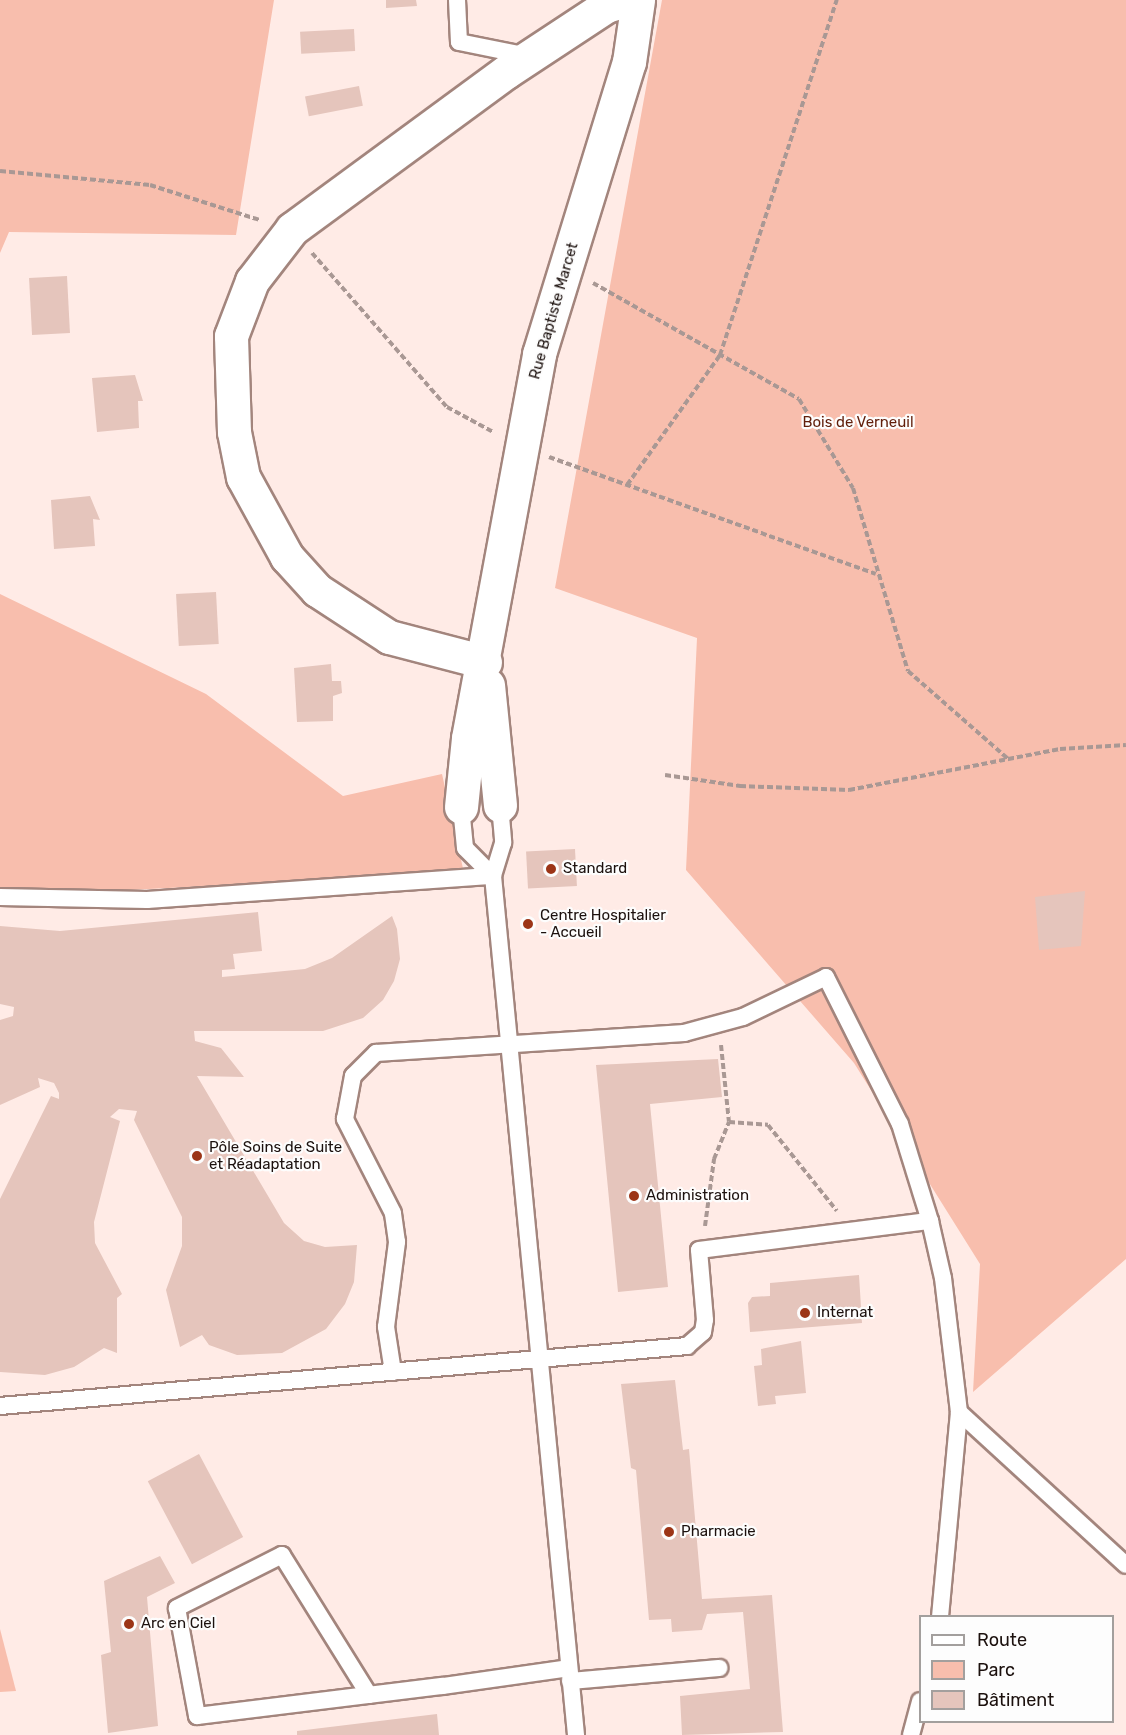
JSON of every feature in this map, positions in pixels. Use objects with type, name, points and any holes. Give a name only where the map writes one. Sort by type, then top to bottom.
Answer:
[{"type":"street","points":[[485,662],[389,637],[352,616],[287,557],[259,514],[243,477],[234,432],[231,336],[252,281],[291,230],[530,56],[606,6],[626,0]]},
{"type":"street","name":"Rue Baptiste Marcet","points":[[461,807],[468,738],[485,662],[539,354],[629,62],[638,0]]},
{"type":"street","name":"Rue Baptiste Marcet","points":[[485,662],[500,805]]},
{"type":"lane","points":[[456,0],[459,42],[530,56]]},
{"type":"lane","points":[[500,805],[503,843],[493,876],[576,1735]]},
{"type":"lane","points":[[461,807],[465,848],[493,876]]},
{"type":"lane","points":[[0,897],[147,900],[493,876]]},
{"type":"lane","points":[[393,1372],[386,1327],[397,1242],[393,1213],[345,1119],[353,1076],[376,1053],[510,1042],[684,1033],[720,1026],[826,977],[900,1124],[930,1221],[943,1278],[959,1412],[940,1615]]},
{"type":"lane","points":[[0,1406],[540,1359],[696,1342],[705,1309],[699,1250],[930,1221]]},
{"type":"lane","points":[[959,1412],[1126,1565]]},
{"type":"lane","points":[[369,1695],[282,1555],[177,1608],[196,1716],[570,1674],[719,1668]]},
{"type":"lane","points":[[911,1735],[919,1708]]},
{"type":"path","points":[[627,485],[720,355],[837,0]]},
{"type":"path","points":[[0,171],[150,184],[291,230],[447,406],[521,447],[876,574]]},
{"type":"path","points":[[566,268],[799,399],[853,488],[876,574],[908,671],[1008,759]]},
{"type":"path","points":[[665,775],[740,786],[849,790],[1008,759],[1126,745]]},
{"type":"path","points":[[708,1249],[707,1189],[729,1122],[720,1026]]},
{"type":"path","points":[[729,1122],[768,1125],[852,1231]]},
{"type":"green space","points":[[0,0],[274,0],[236,235],[9,232],[0,253]]},
{"type":"green space","name":"Bois de Verneuil","points":[[662,0],[1126,0],[1126,1259],[973,1392],[980,1264],[854,1063],[686,870],[697,638],[555,588]]},
{"type":"green space","points":[[0,594],[206,694],[343,796],[442,774],[464,873],[31,895],[0,890]]},
{"type":"green space","points":[[0,1629],[16,1691],[0,1692]]},
{"type":"building","points":[[386,0],[416,0],[417,6],[386,8]]},
{"type":"building","points":[[354,29],[355,51],[301,54],[300,32]]},
{"type":"building","points":[[359,86],[363,106],[309,116],[305,96]]},
{"type":"building","points":[[67,276],[70,333],[32,335],[29,278]]},
{"type":"building","points":[[135,375],[143,401],[138,401],[139,428],[97,432],[92,378]]},
{"type":"building","points":[[90,496],[100,520],[93,519],[95,546],[54,549],[51,500]]},
{"type":"building","points":[[216,592],[219,644],[179,646],[176,594]]},
{"type":"building","points":[[331,664],[332,681],[341,681],[342,693],[333,696],[333,721],[297,722],[294,668]]},
{"type":"building","name":"Standard","points":[[575,849],[577,886],[528,889],[526,852]]},
{"type":"building","points":[[1085,891],[1081,946],[1039,950],[1035,897]]},
{"type":"building","name":"Pôle Soins de Suite et Réadaptation","points":[[258,912],[262,951],[233,954],[235,969],[222,970],[222,977],[305,969],[332,958],[392,916],[397,929],[400,959],[394,981],[383,1000],[363,1018],[323,1031],[194,1031],[195,1041],[221,1048],[244,1077],[197,1076],[284,1223],[304,1241],[325,1247],[357,1245],[354,1282],[345,1304],[326,1329],[282,1353],[237,1355],[209,1345],[202,1335],[180,1347],[166,1290],[182,1246],[182,1217],[134,1120],[137,1111],[119,1109],[110,1117],[120,1121],[94,1222],[95,1243],[122,1294],[117,1298],[117,1353],[104,1348],[74,1367],[45,1375],[0,1372],[0,1199],[51,1096],[59,1099],[59,1093],[54,1083],[38,1078],[40,1087],[0,1105],[0,1020],[13,1016],[14,1007],[0,1004],[0,926],[60,931]]},
{"type":"building","name":"Administration","points":[[718,1059],[722,1097],[650,1104],[668,1287],[618,1292],[596,1065]]},
{"type":"building","name":"Internat","points":[[859,1275],[862,1323],[750,1332],[748,1303],[752,1297],[770,1296],[770,1283]]},
{"type":"building","name":"Internat","points":[[801,1341],[806,1393],[775,1396],[776,1404],[758,1406],[754,1366],[762,1365],[761,1349]]},
{"type":"building","name":"Pharmacie","points":[[675,1380],[683,1450],[689,1449],[702,1599],[772,1595],[783,1732],[682,1735],[680,1696],[750,1689],[743,1612],[707,1614],[702,1630],[672,1632],[671,1619],[649,1620],[636,1470],[631,1468],[621,1384]]},
{"type":"building","points":[[199,1454],[243,1537],[192,1564],[148,1481]]},
{"type":"building","name":"Arc en Ciel","points":[[160,1556],[175,1583],[147,1597],[158,1726],[108,1733],[101,1655],[111,1652],[104,1581]]},
{"type":"building","points":[[437,1714],[439,1735],[297,1735],[297,1731]]},
{"type":"place","name":"Standard","points":[[551,869]]},
{"type":"place","name":"Centre Hospitalier - Accueil","points":[[528,924]]},
{"type":"place","name":"Pôle Soins de Suite et Réadaptation","points":[[197,1156]]},
{"type":"place","name":"Administration","points":[[634,1196]]},
{"type":"place","name":"Internat","points":[[805,1313]]},
{"type":"place","name":"Pharmacie","points":[[669,1532]]},
{"type":"place","name":"Arc en Ciel","points":[[129,1624]]}]
